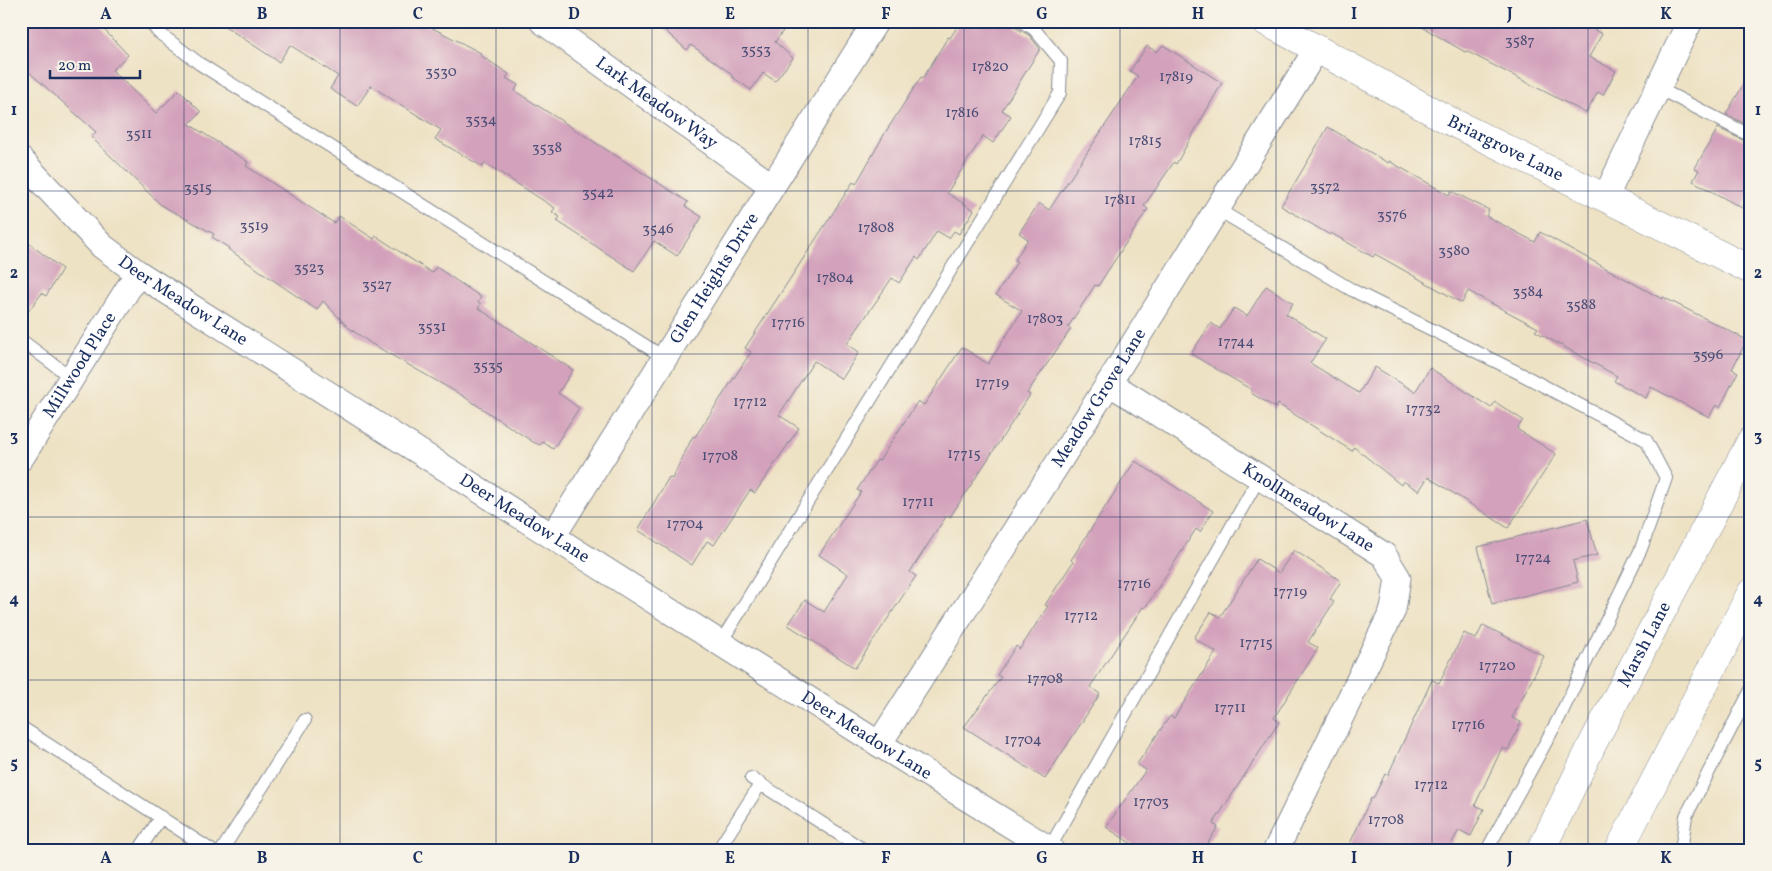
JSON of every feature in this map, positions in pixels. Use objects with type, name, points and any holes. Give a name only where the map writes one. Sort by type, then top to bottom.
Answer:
[{"type":"main road","name":"Briargrove Lane","points":[[1265,21],[1450,121],[1751,270]]},
{"type":"main road","name":"Marsh Lane","points":[[1541,850],[1594,741],[1751,440]]},
{"type":"main road","points":[[1619,850],[1751,593]]},
{"type":"street","name":"Lark Meadow Way","points":[[542,21],[772,186]]},
{"type":"street","name":"Glen Heights Drive","points":[[553,536],[876,21]]},
{"type":"street","points":[[1606,198],[1690,21]]},
{"type":"street","name":"Meadow Grove Lane","points":[[880,744],[1109,383],[1316,50]]},
{"type":"street","name":"Deer Meadow Lane","points":[[21,160],[102,246],[138,273],[880,744],[1050,849]]},
{"type":"street","name":"Millwood Place","points":[[21,458],[138,273]]},
{"type":"street","name":"Knollmeadow Lane","points":[[1109,383],[1384,555],[1398,578],[1393,610],[1279,849]]},
{"type":"lane","points":[[150,21],[158,32],[200,64],[666,358]]},
{"type":"lane","points":[[720,642],[1060,93],[1061,61],[1034,30],[1021,21]]},
{"type":"lane","points":[[1658,88],[1751,136]]},
{"type":"lane","points":[[1217,209],[1352,290],[1521,374],[1646,440],[1666,478],[1641,549],[1559,718],[1487,850]]},
{"type":"lane","points":[[21,340],[72,378]]},
{"type":"lane","points":[[1050,849],[1259,478]]},
{"type":"lane","points":[[1685,850],[1682,844],[1686,816],[1751,690]]},
{"type":"lane","points":[[222,850],[305,720]]},
{"type":"lane","points":[[21,727],[211,850]]},
{"type":"lane","points":[[718,850],[756,781],[864,850]]},
{"type":"lane","points":[[139,850],[161,817]]},
{"type":"building","points":[[21,21],[96,21],[128,55],[112,70],[156,113],[179,90],[201,112],[189,124],[248,162],[246,166],[334,223],[339,216],[374,239],[376,236],[432,273],[436,267],[481,297],[478,302],[481,304],[478,308],[573,370],[558,393],[579,408],[553,449],[543,442],[540,445],[533,442],[463,396],[372,344],[349,328],[323,301],[317,310],[228,249],[212,237],[214,234],[161,205],[91,137],[96,132],[21,65]]},
{"type":"building","points":[[217,21],[419,21],[481,53],[480,55],[509,74],[506,78],[518,85],[515,91],[688,202],[685,206],[702,217],[677,256],[654,241],[634,271],[557,221],[560,217],[552,212],[555,208],[485,163],[483,167],[435,139],[441,130],[371,86],[357,106],[330,89],[338,76],[290,45],[279,62]]},
{"type":"building","points":[[654,21],[790,21],[775,42],[793,58],[775,81],[763,73],[751,90],[691,45],[687,50]]},
{"type":"building","points":[[961,21],[1013,21],[1016,28],[1029,35],[1040,49],[1002,110],[1011,116],[993,143],[983,136],[947,193],[974,210],[959,234],[954,231],[949,238],[937,231],[919,260],[916,257],[899,283],[892,278],[847,344],[859,352],[842,379],[814,361],[779,415],[799,428],[755,493],[750,490],[714,545],[707,541],[692,565],[638,530],[669,477],[672,479],[693,436],[695,437],[751,352],[745,348],[853,182],[856,184],[885,133],[921,77],[923,78],[948,37],[950,38]]},
{"type":"building","points":[[1412,21],[1577,21],[1602,34],[1589,57],[1616,71],[1603,95],[1598,92],[1586,113],[1465,52]]},
{"type":"building","points":[[1163,45],[1222,83],[1176,164],[1174,162],[1144,206],[1148,209],[1098,286],[1095,285],[1068,327],[1071,329],[1027,393],[1030,395],[950,517],[947,515],[910,572],[916,576],[855,668],[788,625],[805,600],[824,612],[848,574],[819,555],[861,492],[857,490],[877,460],[879,461],[918,401],[924,405],[962,347],[988,364],[1022,311],[996,295],[1017,262],[1015,260],[1028,239],[1019,233],[1039,203],[1049,210],[1138,76],[1130,71],[1147,46],[1157,52]]},
{"type":"building","points":[[1751,72],[1751,127],[1726,114]]},
{"type":"building","points":[[1328,127],[1388,163],[1389,161],[1449,195],[1451,191],[1489,210],[1486,216],[1535,242],[1540,232],[1662,299],[1663,297],[1747,340],[1732,369],[1738,372],[1720,407],[1716,405],[1709,417],[1651,387],[1646,398],[1614,381],[1617,376],[1535,331],[1538,328],[1468,291],[1462,303],[1375,254],[1373,257],[1331,233],[1330,235],[1281,206]]},
{"type":"building","points":[[1718,128],[1751,144],[1751,192],[1742,208],[1693,181],[1699,170],[1695,168]]},
{"type":"building","points":[[21,237],[62,269],[46,296],[42,293],[21,321]]},
{"type":"building","points":[[1266,286],[1293,303],[1286,314],[1326,339],[1310,363],[1359,393],[1375,367],[1415,392],[1430,368],[1491,408],[1495,402],[1523,420],[1517,429],[1556,454],[1508,528],[1428,477],[1419,491],[1403,481],[1401,485],[1354,447],[1352,451],[1278,404],[1276,408],[1251,393],[1252,390],[1191,354],[1211,323],[1220,329],[1234,308],[1247,316]]},
{"type":"building","points":[[1135,461],[1213,511],[1200,532],[1196,529],[1145,608],[1143,607],[1090,687],[1100,694],[1045,779],[964,727],[1001,677],[997,675],[1016,646],[1020,649],[1048,606],[1045,605],[1073,562],[1071,560]]},
{"type":"building","points":[[1587,519],[1597,555],[1573,561],[1578,582],[1492,604],[1478,547]]},
{"type":"building","points":[[1294,550],[1341,581],[1330,599],[1334,602],[1308,642],[1318,648],[1274,718],[1279,722],[1213,824],[1218,827],[1203,850],[1141,850],[1106,827],[1146,770],[1137,764],[1170,716],[1174,718],[1216,652],[1194,638],[1211,612],[1220,617],[1257,559],[1279,573]]},
{"type":"building","points":[[1483,625],[1544,656],[1512,718],[1521,722],[1508,750],[1502,748],[1475,805],[1484,809],[1471,836],[1459,830],[1448,850],[1347,850],[1371,798],[1373,799],[1385,774],[1388,775],[1432,680],[1439,683],[1464,633],[1476,639]]}]
